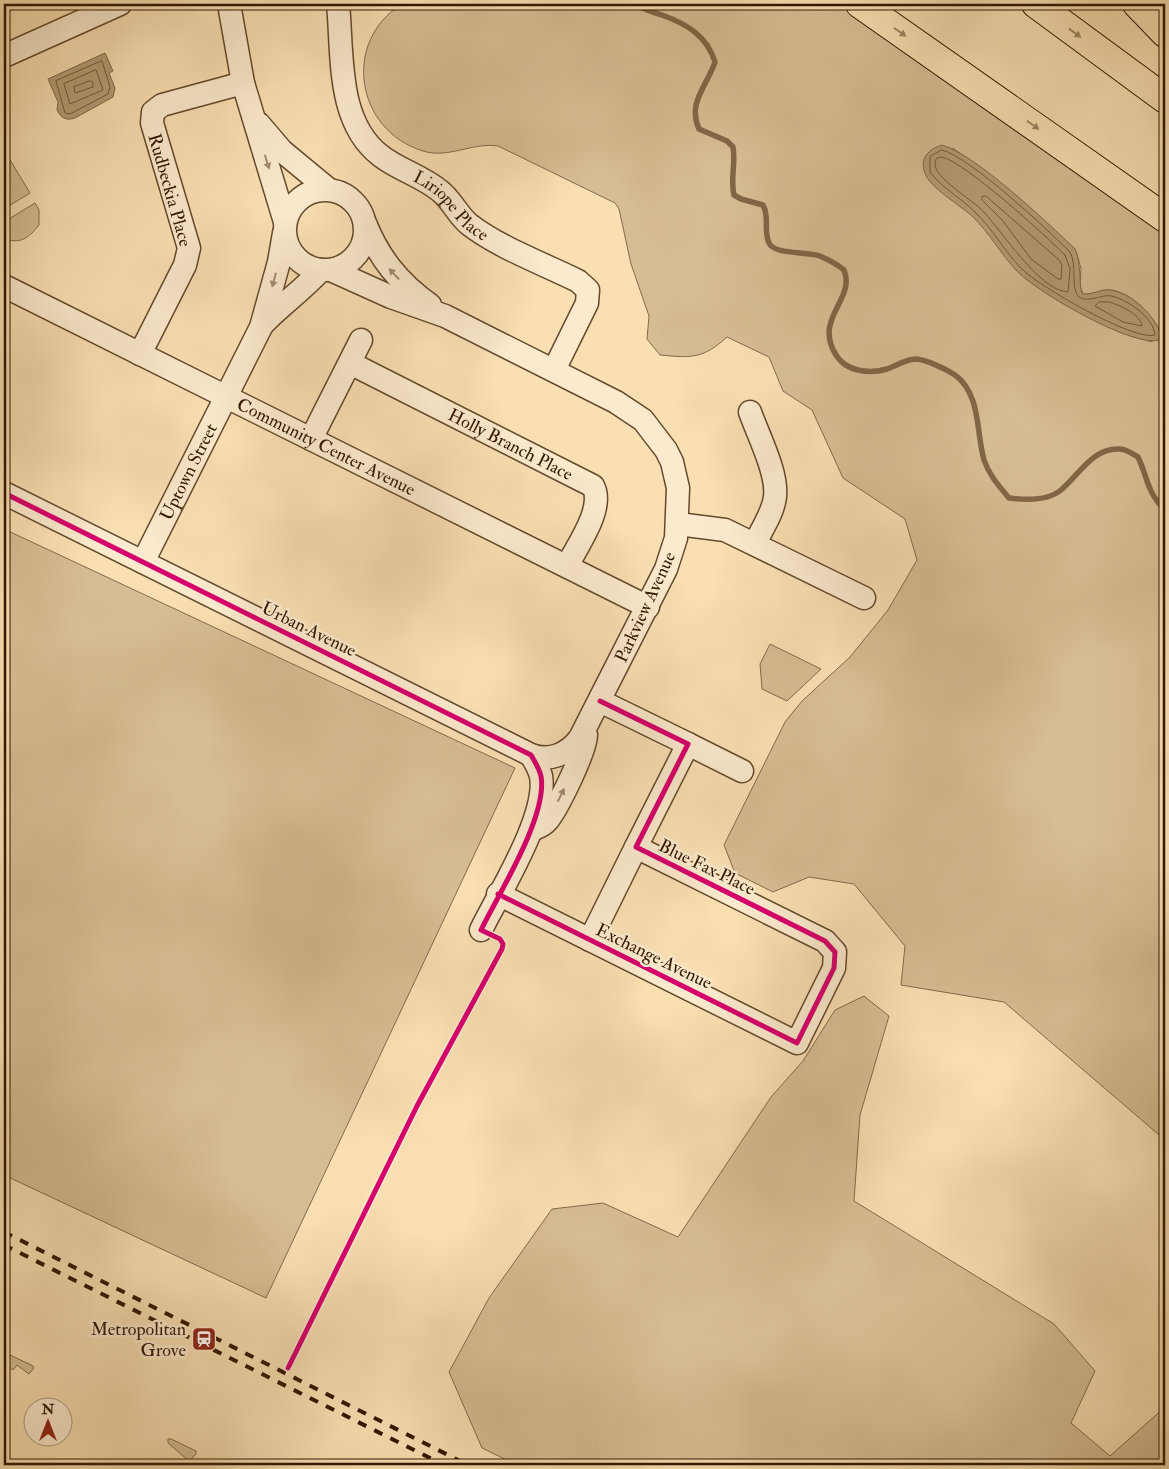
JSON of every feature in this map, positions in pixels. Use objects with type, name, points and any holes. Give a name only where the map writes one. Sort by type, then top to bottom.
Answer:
[{"type":"highway","points":[[860,4],[1165,218]]},
{"type":"highway","points":[[1036,4],[1165,99]]},
{"type":"highway","points":[[1137,4],[1165,33]]},
{"type":"street","points":[[4,56],[120,4]]},
{"type":"street","points":[[229,4],[243,83],[252,116],[285,227],[292,254],[300,262],[326,270],[350,262],[363,245],[365,223],[362,213],[348,196],[328,189],[282,151],[252,116]]},
{"type":"street","name":"Liriope Place","points":[[338,4],[348,105],[357,128],[370,146],[390,162],[440,191],[465,221],[482,233],[578,281],[588,290],[587,303],[554,370]]},
{"type":"street","name":"Rudbeckia Place","points":[[140,354],[185,265],[189,248],[152,123],[153,112],[162,105],[243,83]]},
{"type":"street","points":[[285,227],[296,202],[316,190],[328,189]]},
{"type":"street","name":"Parkview Avenue","points":[[365,223],[374,246],[391,271],[423,300],[445,316]]},
{"type":"street","name":"Uptown Street","points":[[143,562],[261,327],[279,262],[285,227]]},
{"type":"street","name":"Parkview Avenue","points":[[326,270],[391,297],[445,316],[630,410],[655,434],[669,456],[676,476],[679,499],[678,524],[673,551],[666,569],[586,729],[582,753],[552,814],[544,824],[531,830],[481,930]]},
{"type":"street","name":"Uptown Street","points":[[261,327],[290,297],[326,270]]},
{"type":"street","name":"Community Center Avenue","points":[[4,286],[648,607]]},
{"type":"street","points":[[311,439],[361,340]]},
{"type":"street","name":"Holly Branch Place","points":[[350,363],[593,486],[597,493],[595,510],[567,566]]},
{"type":"street","points":[[750,412],[776,489],[774,504],[755,543]]},
{"type":"street","name":"Urban Avenue","points":[[4,493],[531,755],[544,758],[568,751],[586,729]]},
{"type":"street","points":[[678,524],[714,527],[755,543],[864,598]]},
{"type":"street","points":[[600,701],[742,771]]},
{"type":"street","name":"Blue Fax Place","points":[[688,744],[636,847],[831,946],[835,952],[834,968],[797,1043]]},
{"type":"street","points":[[531,755],[538,768],[541,786],[538,808],[531,830]]},
{"type":"street","points":[[590,940],[636,847]]},
{"type":"street","name":"Exchange Avenue","points":[[498,894],[797,1043]]},
{"type":"shaded area","points":[[402,4],[851,4],[1165,230],[1165,1140],[1004,1002],[901,985],[905,946],[854,884],[809,877],[773,892],[735,873],[724,845],[785,722],[802,701],[850,657],[888,610],[917,560],[905,519],[843,478],[812,410],[783,391],[769,357],[727,337],[711,350],[696,355],[680,357],[660,355],[647,339],[649,316],[631,264],[619,209],[615,203],[498,146],[488,145],[451,152],[433,153],[423,151],[400,140],[383,124],[371,105],[364,84],[364,61],[370,40],[383,20]],"holes":[[[953,148],[1008,190],[1075,249],[1081,268],[1080,286],[1083,294],[1107,290],[1130,297],[1143,308],[1158,327],[1152,342],[1119,332],[1017,271],[989,233],[973,216],[933,184]]]},
{"type":"shaded area","points":[[4,150],[30,193],[4,209]]},
{"type":"shaded area","points":[[35,203],[39,210],[39,225],[35,230],[23,239],[14,241],[4,238],[4,222]]},
{"type":"shaded area","points":[[4,529],[515,768],[266,1298],[4,1175]]},
{"type":"shaded area","points":[[770,644],[821,669],[787,701],[762,689],[760,664]]},
{"type":"shaded area","points":[[864,996],[889,1016],[860,1115],[854,1201],[1054,1324],[1095,1371],[1071,1423],[1110,1456],[1165,1407],[1165,1465],[517,1465],[482,1448],[449,1372],[489,1298],[552,1209],[603,1203],[678,1237],[771,1097],[803,1061],[835,1010]]},
{"type":"shaded area","points":[[8,1354],[34,1368],[29,1374],[17,1365],[13,1370],[4,1363],[4,1357]]},
{"type":"shaded area","points":[[168,1439],[196,1451],[196,1454],[189,1461],[168,1443]]},
{"type":"water","points":[[105,53],[113,71],[109,73],[115,88],[113,97],[75,118],[66,119],[62,117],[57,110],[58,102],[48,79]]},
{"type":"water","points":[[942,145],[973,161],[991,175],[1030,207],[1075,249],[1083,294],[1110,290],[1126,295],[1141,306],[1153,319],[1161,334],[1159,340],[1146,340],[1129,336],[1108,327],[1064,304],[1028,281],[1018,272],[972,216],[938,190],[928,178],[923,168],[924,159],[929,152]]},
{"type":"waterway","points":[[637,4],[645,9],[680,22],[695,32],[707,45],[715,62],[697,103],[695,111],[696,120],[699,129],[727,141],[733,147],[734,195],[763,205],[766,214],[767,238],[772,247],[784,251],[814,254],[833,262],[844,270],[845,291],[829,330],[830,342],[840,361],[859,370],[880,371],[905,361],[916,359],[936,365],[955,375],[969,392],[973,403],[986,465],[1009,498],[1036,499],[1056,494],[1094,457],[1102,452],[1120,449],[1138,457],[1151,491],[1165,510]]},
{"type":"railway","points":[[4,1232],[468,1465]]},
{"type":"railway","points":[[4,1245],[444,1465]]},
{"type":"cycle path","points":[[4,493],[531,755],[541,776],[541,793],[530,833],[510,876],[481,930],[500,939],[503,944],[502,949],[417,1106],[288,1368]]},
{"type":"cycle path","points":[[498,894],[797,1043],[834,968],[835,952],[825,941],[636,847],[688,744],[600,701]]},
{"type":"place","name":"Metropolitan Grove","points":[[204,1339]]}]
